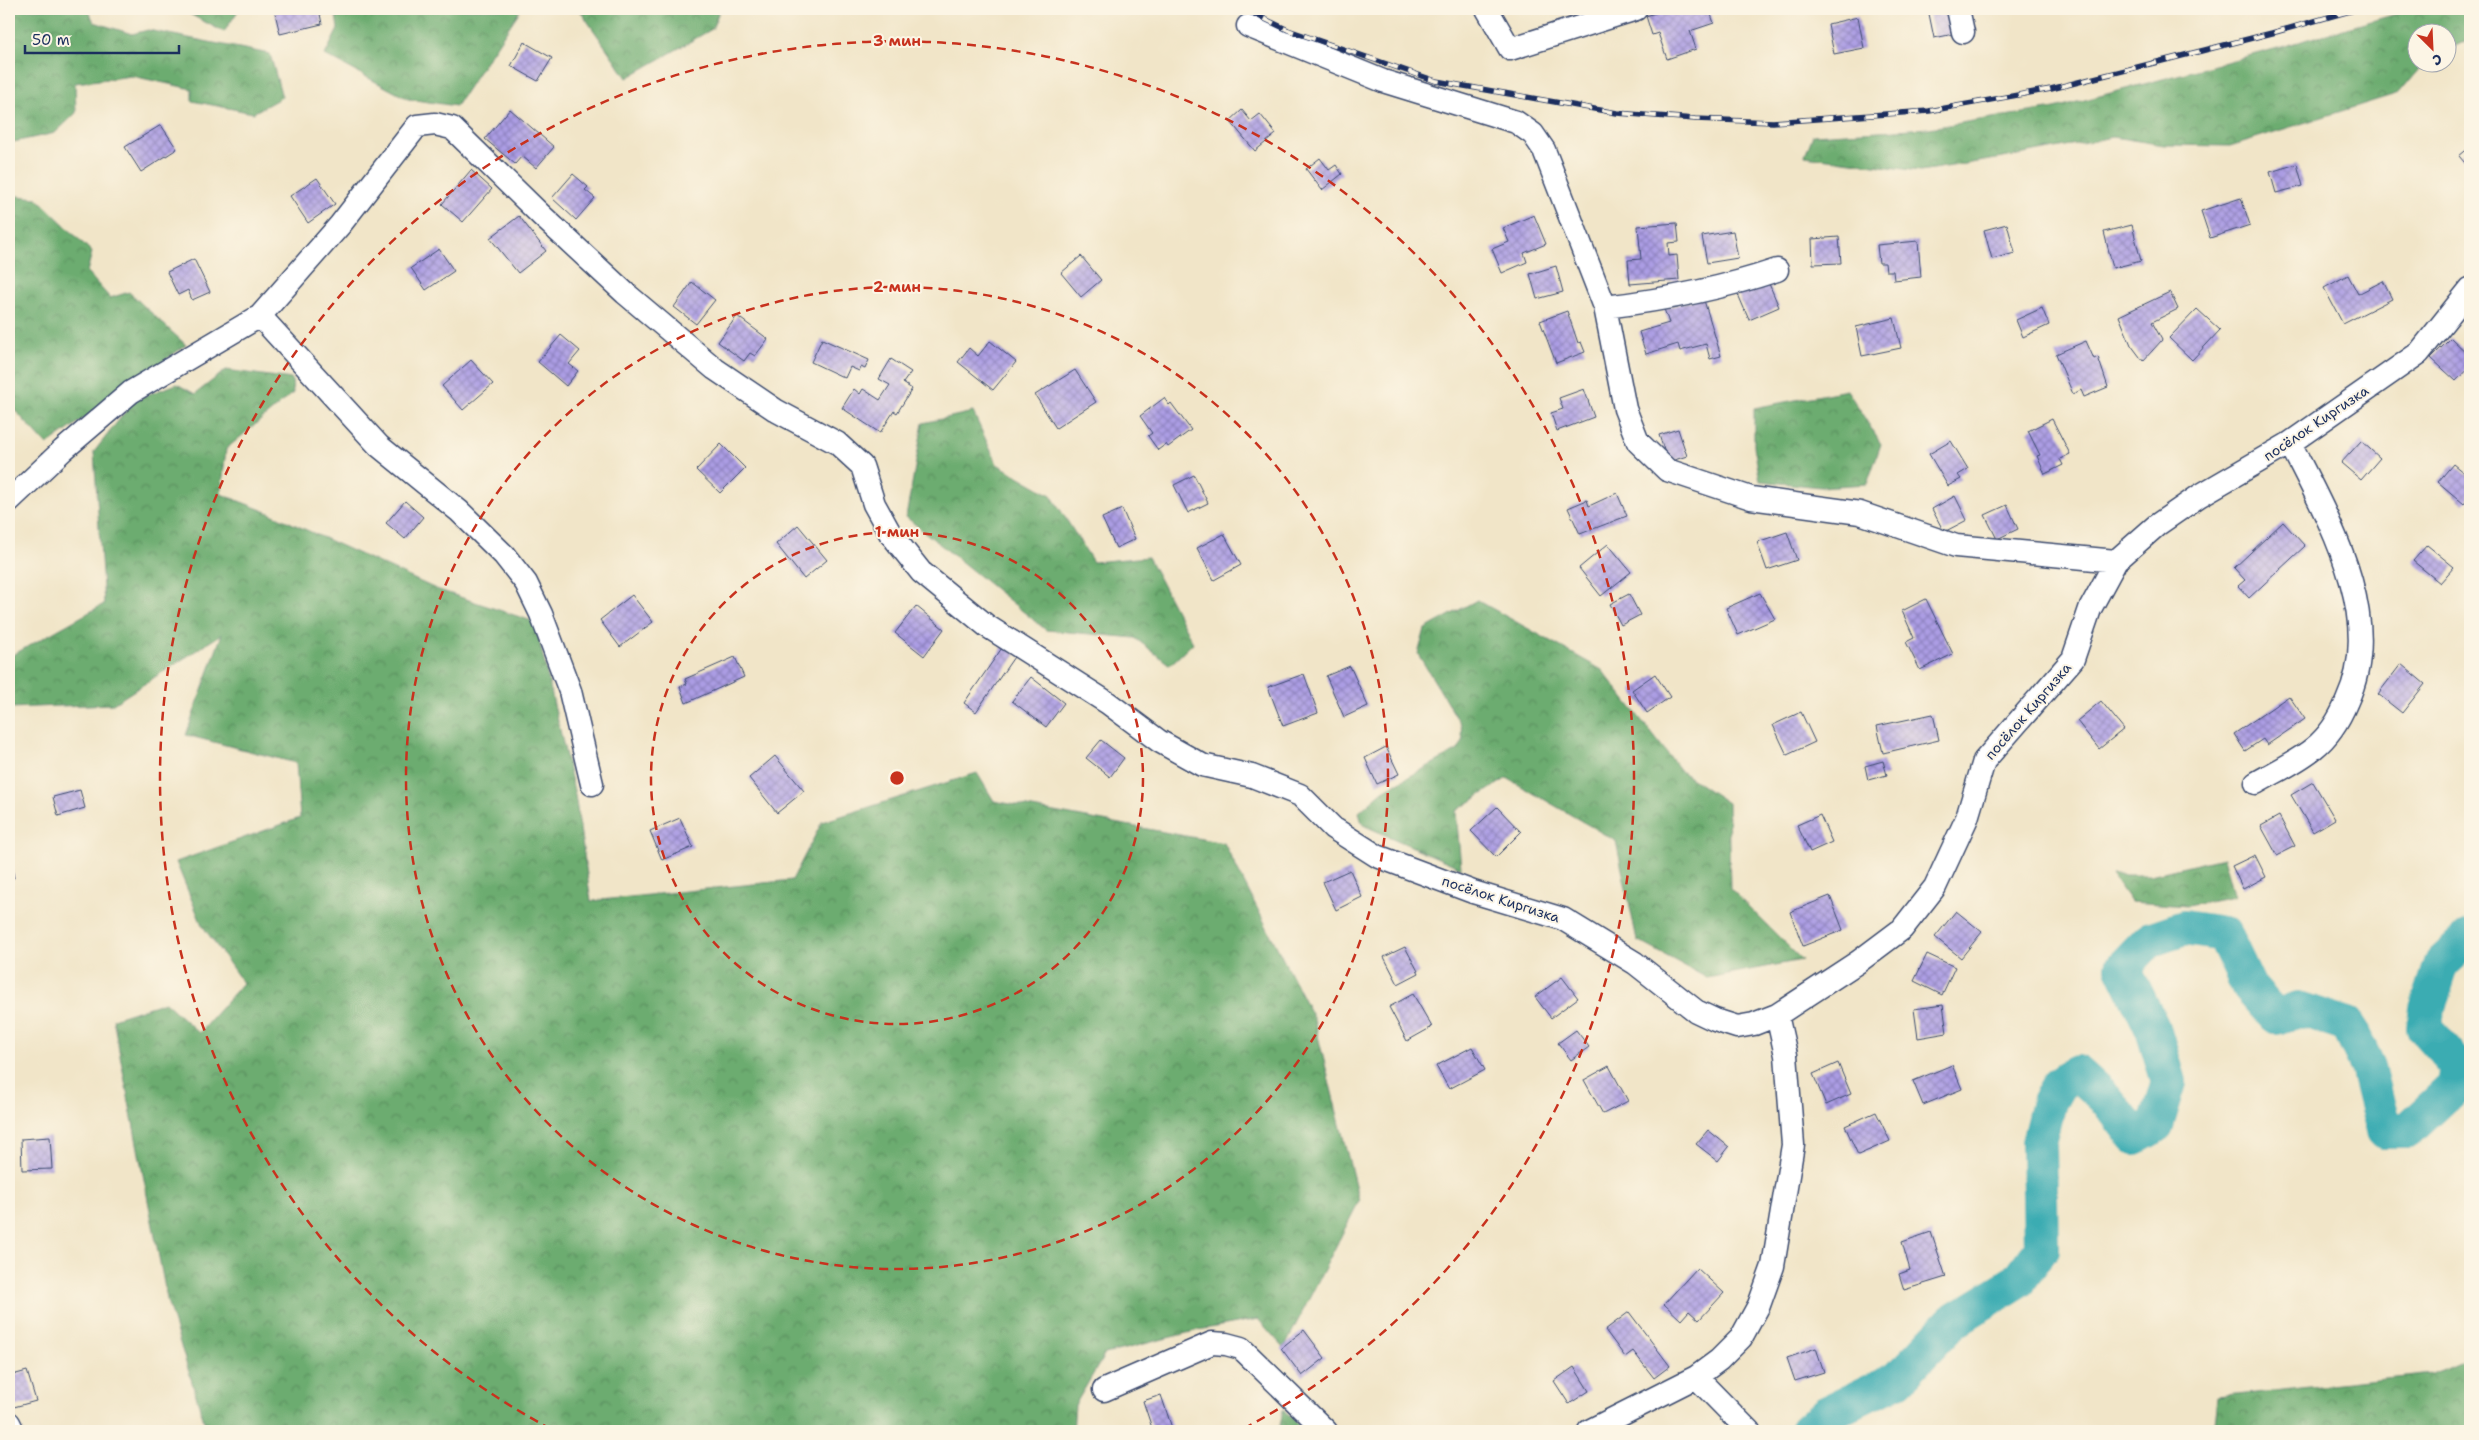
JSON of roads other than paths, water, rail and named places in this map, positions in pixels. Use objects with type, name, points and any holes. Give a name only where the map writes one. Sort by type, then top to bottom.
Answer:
[{"type":"street","points":[[1487,9],[1510,49],[1636,9]]},
{"type":"street","points":[[1958,9],[1963,32]]},
{"type":"street","points":[[1248,26],[1384,81],[1516,122],[1533,134],[1544,150],[1604,307],[1625,409],[1638,442],[1667,470],[1751,498],[1860,512],[1956,546],[2116,561]]},
{"type":"street","name":"посёлок Киргизка","points":[[260,316],[340,225],[416,126],[435,124],[452,128],[604,274],[715,369],[777,411],[838,443],[862,466],[874,504],[890,533],[922,572],[987,626],[1108,703],[1159,742],[1202,765],[1252,776],[1300,795],[1333,828],[1376,856],[1473,892],[1563,919],[1635,963],[1696,1011],[1737,1027],[1754,1024],[1777,1015],[1858,962],[1902,929],[1936,887],[1967,818],[1984,761],[2074,659],[2090,609],[2116,561],[2157,525],[2199,496],[2290,443],[2419,353],[2470,289]]},
{"type":"street","points":[[1604,307],[1657,301],[1724,286],[1778,270]]},
{"type":"street","points":[[9,501],[63,450],[131,392],[260,316],[379,446],[459,511],[504,555],[526,583],[541,614],[570,691],[592,784]]},
{"type":"street","points":[[2256,784],[2315,747],[2329,732],[2343,711],[2356,681],[2360,656],[2361,623],[2348,571],[2316,495],[2290,443]]},
{"type":"street","points":[[1589,1431],[1696,1377],[1719,1360],[1741,1338],[1759,1305],[1773,1266],[1793,1145],[1786,1055],[1777,1015]]},
{"type":"street","points":[[1104,1390],[1212,1343],[1226,1344],[1241,1348],[1326,1431]]},
{"type":"street","points":[[1696,1377],[1749,1431]]},
{"type":"street","points":[[9,1423],[13,1431]]},
{"type":"waterway","points":[[1807,1431],[1826,1414],[1898,1379],[1953,1321],[2019,1280],[2041,1249],[2039,1143],[2049,1102],[2059,1084],[2077,1073],[2107,1100],[2135,1137],[2156,1125],[2169,1082],[2154,1032],[2123,967],[2149,940],[2184,928],[2224,934],[2249,987],[2276,1017],[2298,1009],[2348,1025],[2368,1067],[2384,1131],[2407,1131],[2455,1086],[2458,1066],[2424,1028],[2427,1010],[2442,963],[2470,937]]},
{"type":"railway","points":[[1244,9],[1288,30],[1436,81],[1617,113],[1773,122],[1929,111],[2051,89],[2272,33],[2357,9]]}]
